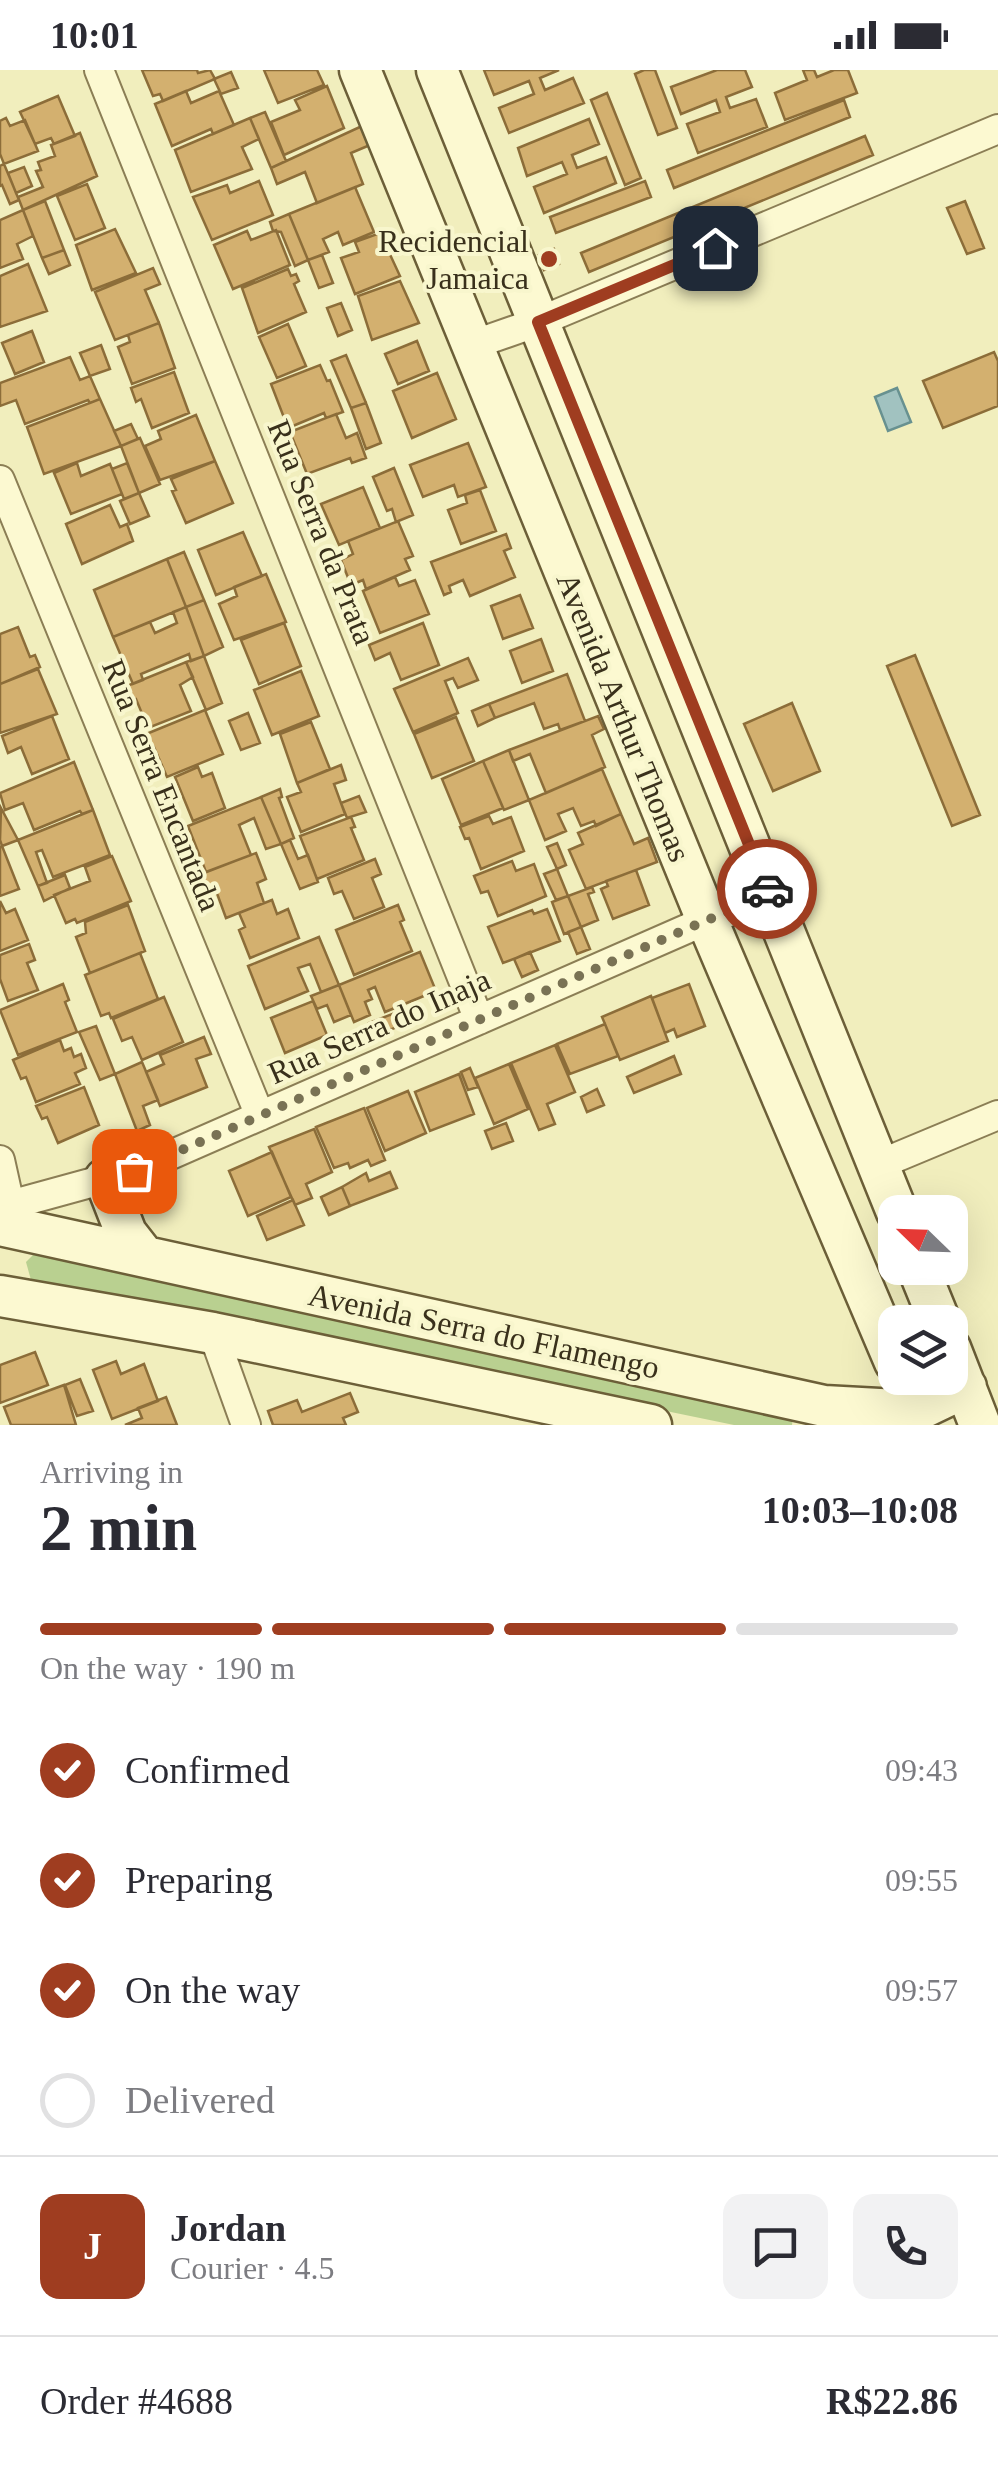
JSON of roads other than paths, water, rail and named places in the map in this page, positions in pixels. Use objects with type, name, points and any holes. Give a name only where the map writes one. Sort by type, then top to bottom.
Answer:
[{"type":"main road","name":"Avenida Arthur Thomas","points":[[360,70],[707,920],[878,1322]]},
{"type":"main road","points":[[436,70],[890,1195]]},
{"type":"main road","points":[[105,1179],[126,1233],[144,1256]]},
{"type":"main road","name":"Avenida Serra do Flamengo","points":[[3,1215],[144,1256],[824,1406],[914,1404],[975,1415]]},
{"type":"main road","name":"Avenida Serra do Flamengo","points":[[0,1296],[213,1333],[650,1425]]},
{"type":"street","name":"Rua Serra da Prata","points":[[100,70],[479,1020]]},
{"type":"street","points":[[472,345],[538,322],[998,130]]},
{"type":"street","name":"Rua Serra Encantada","points":[[0,480],[260,1116]]},
{"type":"street","name":"Rua Serra do Inaja","points":[[3,1215],[134,1171],[707,920],[770,897]]},
{"type":"street","points":[[878,1165],[998,1115]]},
{"type":"street","points":[[0,1160],[3,1215]]},
{"type":"street","points":[[213,1333],[246,1425]]},
{"type":"water","points":[[897,388],[911,422],[888,431],[875,397]]},
{"type":"place","name":"Recidencial Jamaica","points":[[549,259]]}]
